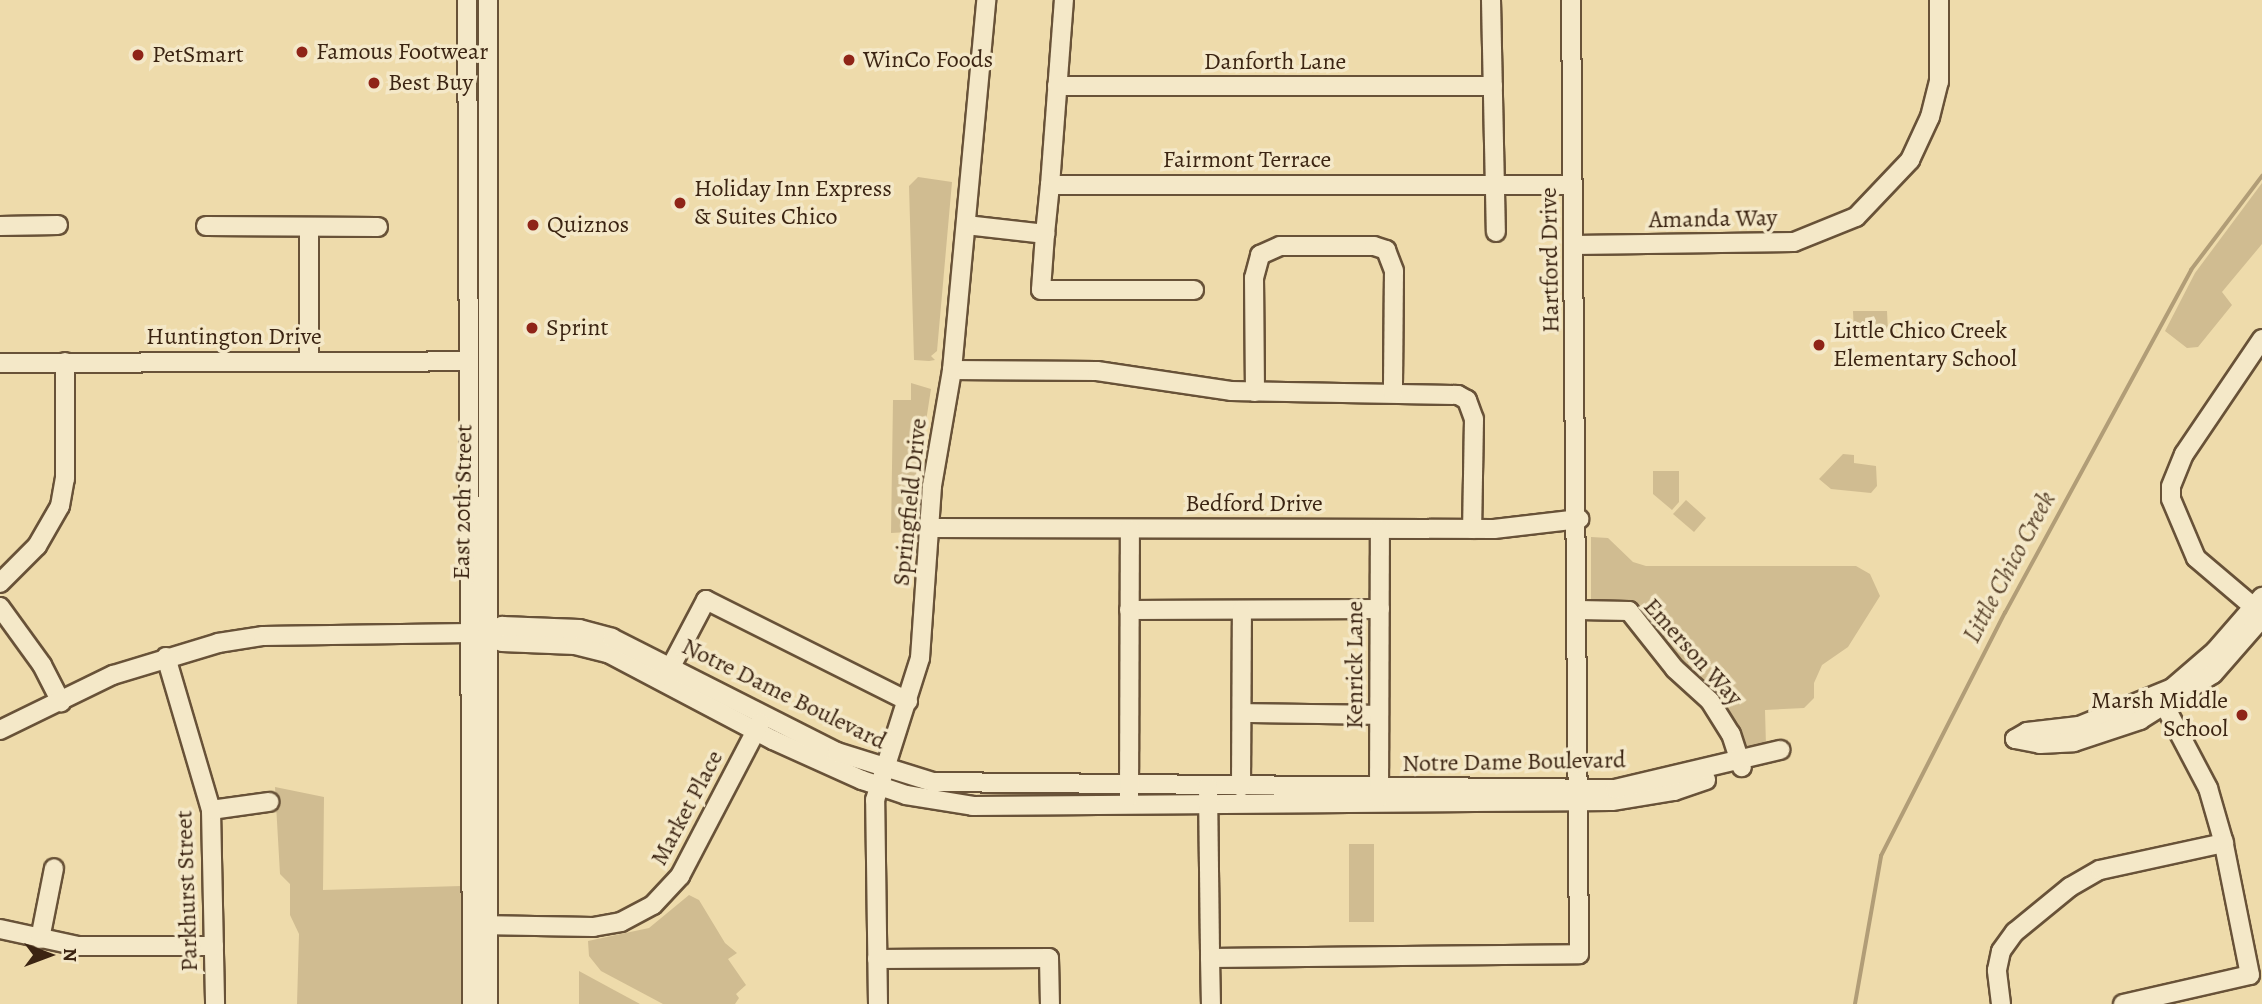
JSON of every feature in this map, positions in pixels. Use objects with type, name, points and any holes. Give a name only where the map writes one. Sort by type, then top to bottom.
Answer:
[{"type":"street","name":"East 20th Street","points":[[467,0],[468,361],[478,634],[482,925]]},
{"type":"street","name":"East 20th Street","points":[[472,1004],[471,868],[478,634],[488,0]]},
{"type":"street","name":"Springfield Drive","points":[[878,1004],[874,823],[881,778],[920,658],[928,528],[952,370],[986,0]]},
{"type":"street","points":[[1065,0],[1041,290],[1194,290]]},
{"type":"street","points":[[1491,0],[1496,232]]},
{"type":"street","name":"Hartford Drive","points":[[1210,958],[1579,954],[1579,519],[1571,0]]},
{"type":"street","name":"Amanda Way","points":[[1574,246],[1794,242],[1856,217],[1910,160],[1933,110],[1939,82],[1939,0]]},
{"type":"street","name":"Danforth Lane","points":[[1057,86],[1493,86]]},
{"type":"street","name":"Fairmont Terrace","points":[[1050,185],[1573,185]]},
{"type":"street","points":[[0,226],[58,225]]},
{"type":"street","points":[[966,225],[1045,234]]},
{"type":"street","points":[[206,226],[378,227]]},
{"type":"street","points":[[309,227],[309,362]]},
{"type":"street","points":[[1255,392],[1254,278],[1259,255],[1280,246],[1374,246],[1386,250],[1394,271],[1393,393]]},
{"type":"street","points":[[2162,701],[2079,726],[2027,732],[2015,739],[2040,744],[2074,742],[2162,701],[2213,674],[2260,609],[2196,558],[2171,499],[2171,487],[2184,454],[2262,339]]},
{"type":"street","name":"Huntington Drive","points":[[0,363],[468,361]]},
{"type":"street","points":[[0,583],[37,547],[60,506],[65,479],[65,362]]},
{"type":"street","points":[[952,370],[1097,371],[1255,392],[1458,395],[1473,409],[1472,529]]},
{"type":"street","name":"Bedford Drive","points":[[928,528],[1472,529],[1579,519]]},
{"type":"street","points":[[1129,796],[1130,529]]},
{"type":"street","name":"Kenrick Lane","points":[[1379,795],[1380,529]]},
{"type":"street","points":[[667,673],[706,600],[908,701]]},
{"type":"street","points":[[0,607],[42,665],[61,702]]},
{"type":"street","points":[[1129,610],[1380,609]]},
{"type":"street","points":[[1241,787],[1242,610]]},
{"type":"street","name":"Emerson Way","points":[[1579,610],[1629,611],[1675,669],[1710,701],[1731,734],[1740,763]]},
{"type":"street","name":"Notre Dame Boulevard","points":[[0,730],[113,676],[166,657],[263,636],[478,634],[502,626],[579,629],[612,638],[667,673],[760,724],[881,778],[1129,796],[1579,795],[1740,763]]},
{"type":"street","name":"Parkhurst Street","points":[[166,657],[211,810],[215,1004]]},
{"type":"street","points":[[2123,1004],[2250,975],[2224,843],[2208,788],[2162,701]]},
{"type":"street","points":[[1242,713],[1379,715]]},
{"type":"street","name":"Market Place","points":[[482,925],[593,927],[621,922],[653,905],[680,876],[760,724]]},
{"type":"street","name":"Notre Dame Boulevard","points":[[1208,795],[1241,787],[1379,795]]},
{"type":"street","points":[[1208,795],[1211,1004]]},
{"type":"street","points":[[211,810],[268,802]]},
{"type":"street","points":[[2001,1004],[1997,970],[2001,951],[2015,932],[2070,887],[2100,870],[2224,843]]},
{"type":"street","points":[[40,939],[54,867]]},
{"type":"street","name":"East 20th Street","points":[[471,868],[477,880],[488,1004]]},
{"type":"street","points":[[0,929],[40,939],[99,947],[214,946]]},
{"type":"street","points":[[877,959],[1049,958],[1051,1004]]},
{"type":"shaded area","points":[[918,177],[952,182],[937,351],[931,356],[935,360],[929,361],[914,360],[909,186]]},
{"type":"shaded area","points":[[2262,183],[2262,244],[2222,292],[2232,305],[2198,347],[2187,348],[2165,331],[2195,273]]},
{"type":"shaded area","points":[[1853,311],[1887,311],[1888,332],[1854,333]]},
{"type":"shaded area","points":[[911,383],[931,389],[910,525],[908,532],[891,533],[893,400],[911,400]]},
{"type":"shaded area","points":[[1843,454],[1854,455],[1854,463],[1876,466],[1877,486],[1871,493],[1831,489],[1819,479]]},
{"type":"shaded area","points":[[1653,471],[1679,471],[1679,502],[1672,510],[1653,494]]},
{"type":"shaded area","points":[[1686,500],[1706,518],[1694,532],[1673,514]]},
{"type":"shaded area","points":[[1591,537],[1608,538],[1633,562],[1646,566],[1856,566],[1870,574],[1880,596],[1848,647],[1822,665],[1814,683],[1814,698],[1804,708],[1765,710],[1766,746],[1744,750],[1633,604],[1591,603]]},
{"type":"shaded area","points":[[275,787],[324,797],[323,890],[461,886],[465,911],[464,1004],[297,1004],[299,934],[290,915],[290,884],[280,874]]},
{"type":"shaded area","points":[[1349,844],[1374,844],[1374,922],[1349,922]]},
{"type":"shaded area","points":[[689,895],[699,900],[725,943],[737,953],[728,959],[746,985],[736,994],[739,998],[735,1004],[663,1004],[601,971],[589,956],[588,941],[649,928]]},
{"type":"shaded area","points":[[579,971],[614,990],[640,1004],[579,1004]]},
{"type":"waterway","name":"Little Chico Creek","points":[[1855,1004],[1881,856],[2005,613],[2191,270],[2262,176]]},
{"type":"place","name":"Famous Footwear","points":[[302,52]]},
{"type":"place","name":"PetSmart","points":[[138,55]]},
{"type":"place","name":"WinCo Foods","points":[[849,60]]},
{"type":"place","name":"Best Buy","points":[[374,83]]},
{"type":"place","name":"Holiday Inn Express & Suites Chico","points":[[680,203]]},
{"type":"place","name":"Quiznos","points":[[533,225]]},
{"type":"place","name":"Sprint","points":[[532,328]]},
{"type":"place","name":"Little Chico Creek Elementary School","points":[[1819,345]]},
{"type":"place","name":"Marsh Middle School","points":[[2242,715]]}]
